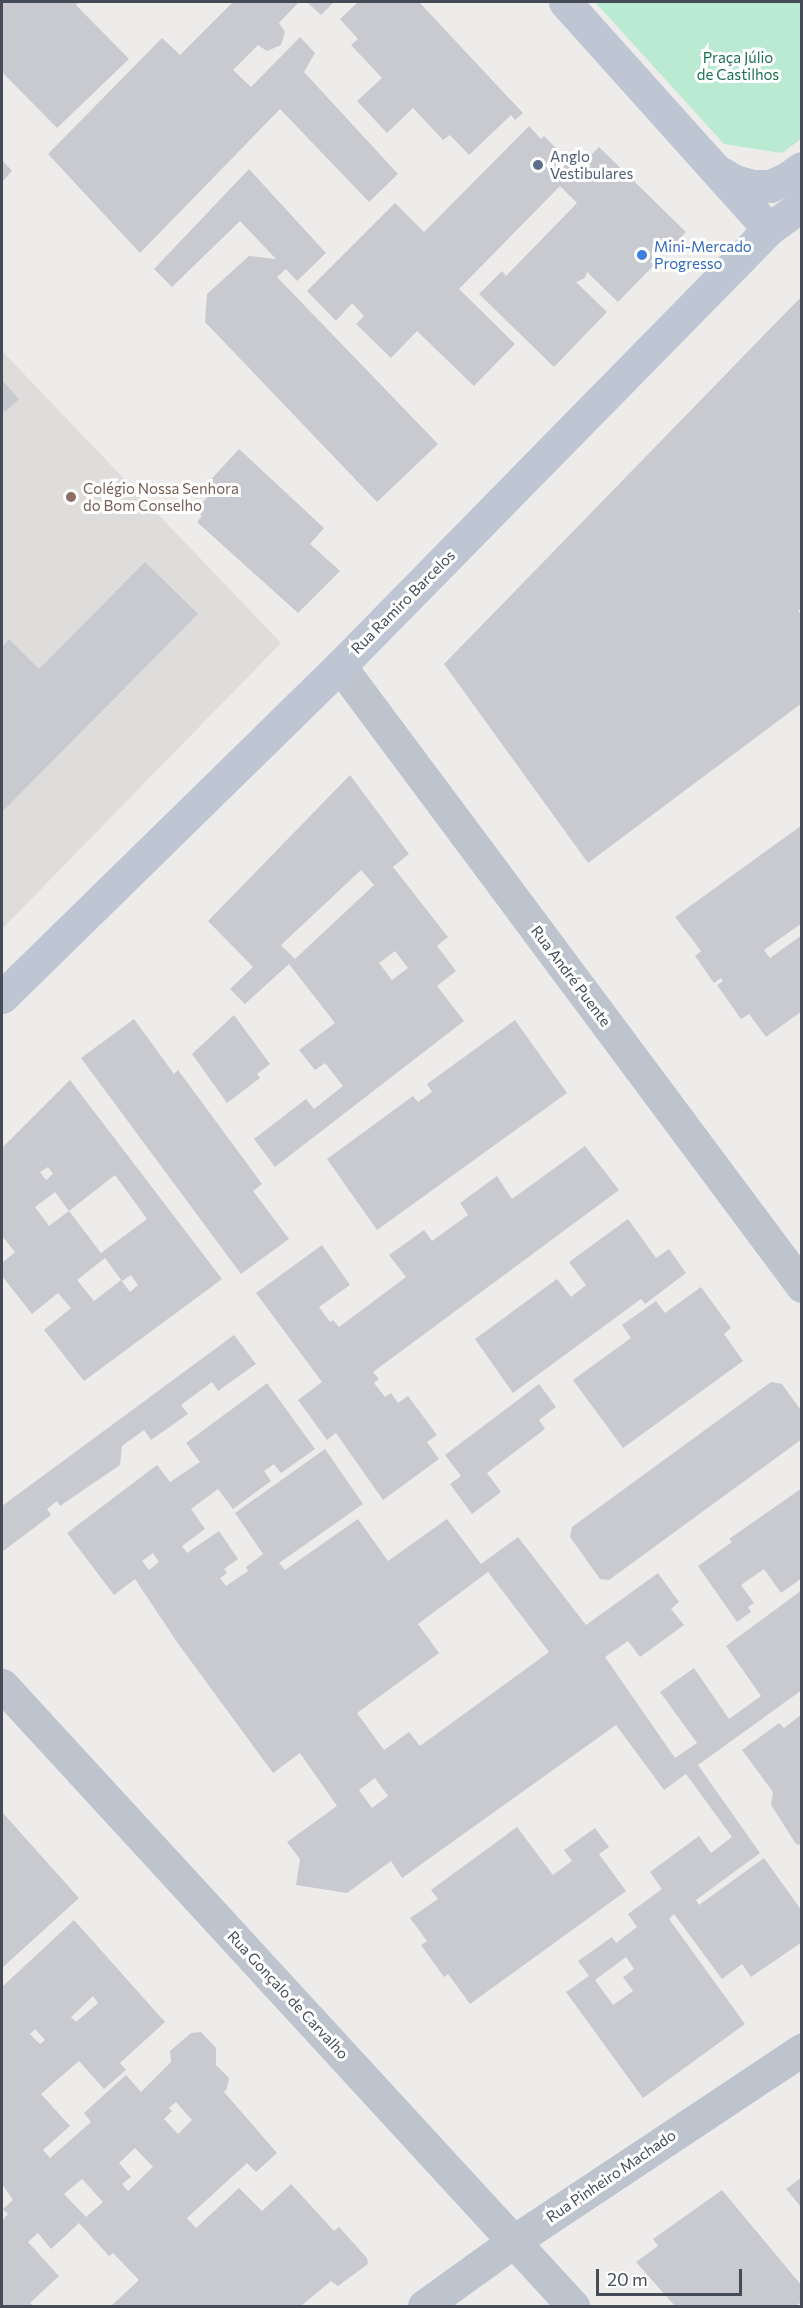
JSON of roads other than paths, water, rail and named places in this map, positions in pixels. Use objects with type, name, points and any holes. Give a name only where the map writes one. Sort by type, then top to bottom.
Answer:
[{"type":"street","points":[[565,2],[769,229]]},
{"type":"street","points":[[719,172],[735,181],[752,186],[770,186],[786,179],[801,168]]},
{"type":"street","name":"Rua Ramiro Barcelos","points":[[2,997],[340,666],[769,229],[801,205]]},
{"type":"street","name":"Rua André Puente","points":[[340,666],[801,1286]]},
{"type":"street","name":"Rua Gonçalo de Carvalho","points":[[2,1684],[573,2307]]},
{"type":"street","name":"Rua Pinheiro Machado","points":[[424,2307],[514,2241],[801,2050]]},
{"type":"place","name":"Anglo Vestibulares","points":[[538,165]]},
{"type":"place","name":"Mini-Mercado Progresso","points":[[642,255]]},
{"type":"place","name":"Colégio Nossa Senhora do Bom Conselho","points":[[71,497]]},
{"type":"park label","name":"Praça Júlio de Castilhos","points":[[738,66]]}]
